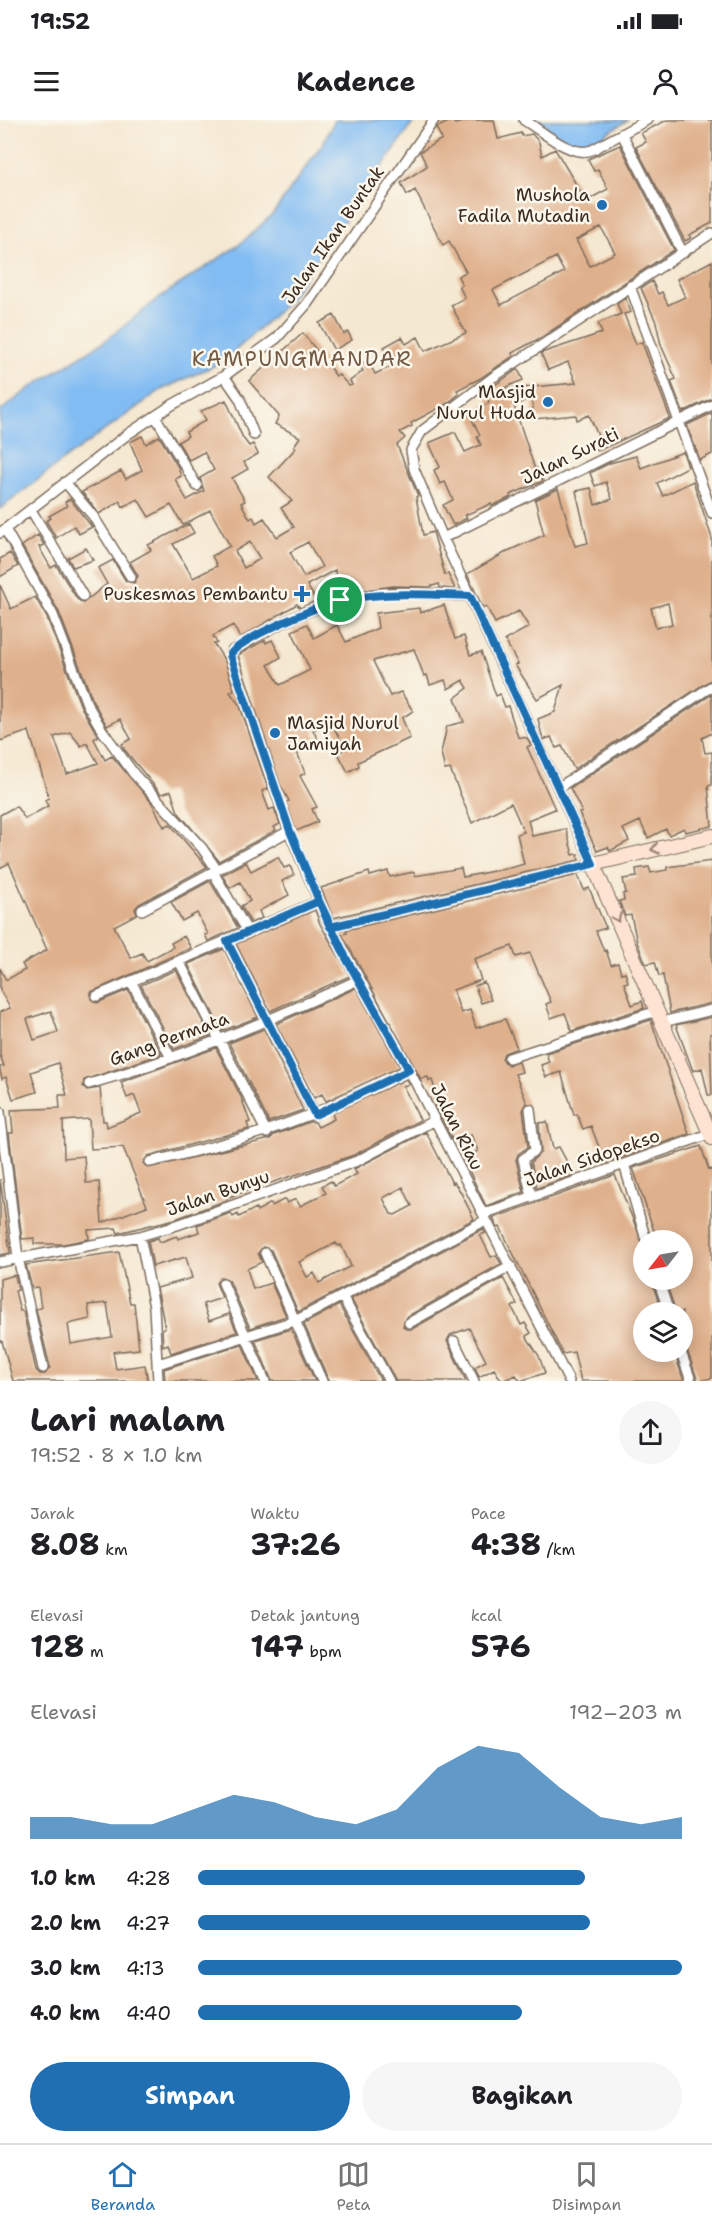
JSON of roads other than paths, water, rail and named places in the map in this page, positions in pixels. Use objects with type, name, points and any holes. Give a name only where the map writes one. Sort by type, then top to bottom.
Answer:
[{"type":"main road","points":[[712,836],[593,864],[712,1135]]},
{"type":"street","name":"Jalan Ikan Buntak","points":[[2,531],[155,416],[227,374],[268,346],[297,317],[434,120]]},
{"type":"street","points":[[524,120],[572,149],[582,152],[647,120]]},
{"type":"street","points":[[622,134],[683,253]]},
{"type":"street","points":[[330,927],[593,864],[442,538],[411,458],[411,450],[416,438],[492,378],[712,233]]},
{"type":"street","points":[[630,286],[712,513]]},
{"type":"street","points":[[227,374],[254,435]]},
{"type":"street","name":"Jalan Surati","points":[[442,538],[712,405]]},
{"type":"street","points":[[155,416],[197,486]]},
{"type":"street","points":[[65,482],[90,510],[131,577]]},
{"type":"street","points":[[31,510],[83,596]]},
{"type":"street","points":[[2,531],[54,615],[87,704],[102,730],[134,774],[202,848],[248,932]]},
{"type":"street","name":"Jalan Riau","points":[[470,596],[402,593],[340,600],[293,618],[231,652],[231,660],[290,831],[330,927],[409,1070],[569,1381]]},
{"type":"street","points":[[558,788],[712,686]]},
{"type":"street","points":[[142,910],[290,831]]},
{"type":"street","points":[[97,996],[319,901]]},
{"type":"street","points":[[227,941],[315,1115]]},
{"type":"street","points":[[179,962],[267,1133]]},
{"type":"street","name":"Gang Permata","points":[[89,1084],[219,1040],[358,980]]},
{"type":"street","points":[[131,981],[171,1058]]},
{"type":"street","points":[[509,1058],[659,1017],[712,1010]]},
{"type":"street","points":[[150,1162],[267,1133],[315,1115],[409,1070]]},
{"type":"street","points":[[530,1109],[535,1150],[523,1159],[532,1197]]},
{"type":"street","points":[[0,1112],[18,1258],[43,1368]]},
{"type":"street","name":"Jalan Bunyu","points":[[0,1262],[140,1236],[357,1161],[435,1120]]},
{"type":"street","name":"Jalan Sidopekso","points":[[158,1364],[297,1320],[484,1217],[532,1197],[712,1135]]},
{"type":"street","points":[[624,1164],[643,1230]]},
{"type":"street","points":[[140,1236],[152,1293],[158,1381]]},
{"type":"street","points":[[265,1253],[297,1320],[322,1381]]},
{"type":"street","points":[[409,1323],[511,1266]]},
{"type":"street","points":[[224,1283],[248,1335],[265,1381]]},
{"type":"street","points":[[342,1296],[389,1381]]},
{"type":"street","points":[[454,1341],[474,1381]]},
{"type":"street","points":[[684,1362],[691,1381]]},
{"type":"water","points":[[335,120],[415,120],[286,304],[224,361],[161,390],[0,509],[0,411],[30,388],[105,341],[160,297],[239,245],[273,214],[323,143]]},
{"type":"water","points":[[533,120],[628,120],[590,144],[573,146]]},
{"type":"place","name":"Mushola Fadila Mutadin","points":[[602,205]]},
{"type":"place","name":"Masjid Nurul Huda","points":[[548,402]]},
{"type":"place","name":"Puskesmas Pembantu","points":[[302,594]]},
{"type":"place","name":"Masjid Nurul Jamiyah","points":[[275,733]]},
{"type":"district","name":"KAMPUNGMANDAR","points":[[302,359]]}]
